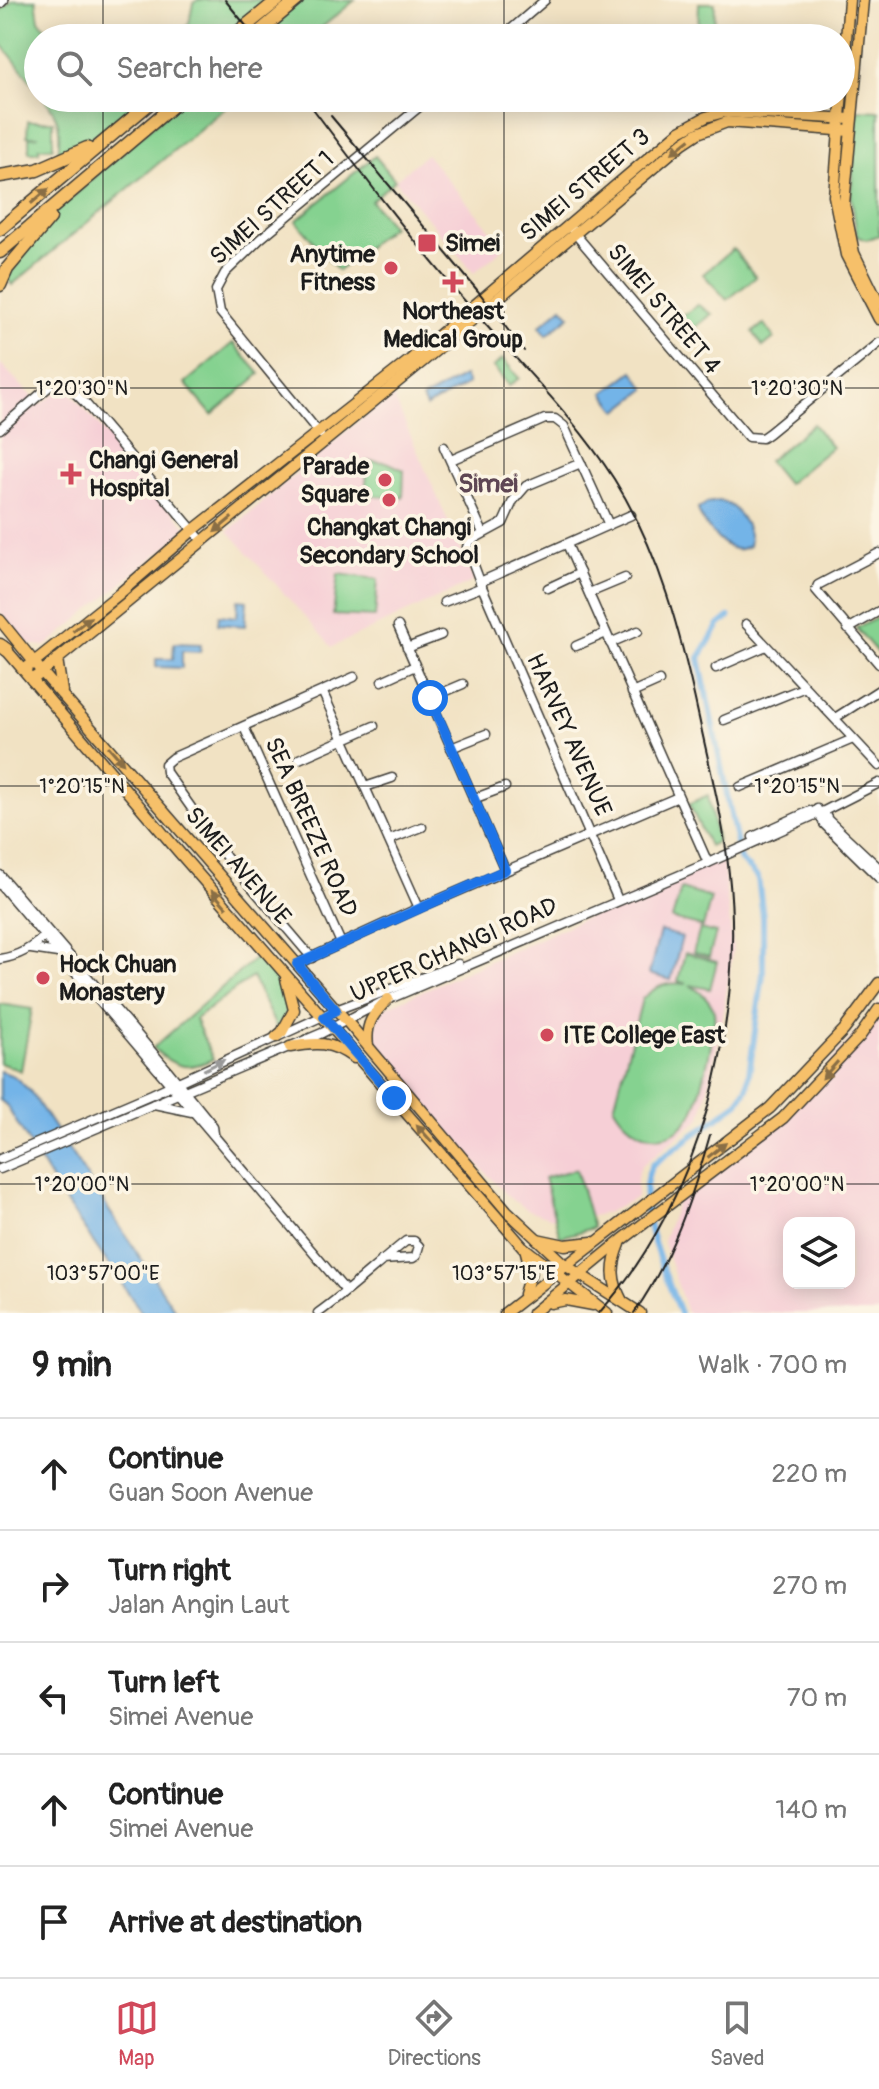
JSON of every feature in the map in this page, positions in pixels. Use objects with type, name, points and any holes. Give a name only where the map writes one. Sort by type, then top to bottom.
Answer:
[{"type":"highway","points":[[248,24],[278,0]]},
{"type":"highway","points":[[269,24],[297,0]]},
{"type":"highway","points":[[0,229],[138,112]]},
{"type":"highway","points":[[0,252],[166,112]]},
{"type":"highway","points":[[0,176],[59,163],[118,128]]},
{"type":"highway","points":[[0,285],[7,269],[58,205]]},
{"type":"main road","points":[[848,24],[849,0]]},
{"type":"main road","points":[[855,55],[863,0]]},
{"type":"main road","points":[[845,112],[845,124]]},
{"type":"main road","points":[[847,112],[837,221],[846,255],[879,319]]},
{"type":"main road","name":"SIMEI STREET 3","points":[[24,670],[319,429],[683,143],[714,125],[747,121],[845,124]]},
{"type":"main road","points":[[839,188],[854,253],[879,304]]},
{"type":"main road","name":"SIMEI STREET 3","points":[[32,680],[328,439],[571,229]]},
{"type":"main road","points":[[167,554],[176,554],[181,559]]},
{"type":"main road","name":"SIMEI AVENUE","points":[[0,620],[477,1177],[534,1238],[565,1265],[640,1313]]},
{"type":"main road","points":[[19,643],[41,649],[55,645]]},
{"type":"main road","name":"SIMEI AVENUE","points":[[2,646],[523,1247],[607,1313]]},
{"type":"main road","points":[[57,659],[64,696]]},
{"type":"main road","points":[[276,1037],[294,1010],[285,975]]},
{"type":"main road","points":[[505,1313],[770,1108],[844,1030],[879,983]]},
{"type":"main road","points":[[368,1048],[366,1035],[371,1018],[388,999]]},
{"type":"main road","points":[[533,1313],[622,1240],[783,1118],[860,1036],[879,1009]]},
{"type":"main road","points":[[290,1047],[319,1042],[328,1044],[342,1049],[371,1071]]},
{"type":"main road","points":[[534,1238],[565,1245],[598,1241]]},
{"type":"main road","points":[[622,1240],[615,1256],[612,1277],[623,1303]]},
{"type":"main road","points":[[520,1300],[528,1287],[531,1271],[523,1247]]},
{"type":"main road","points":[[545,1304],[568,1300],[596,1306]]},
{"type":"street","points":[[517,24],[545,0]]},
{"type":"street","points":[[524,24],[552,0]]},
{"type":"street","name":"SIMEI STREET 1","points":[[328,439],[220,312],[215,297],[218,283],[260,239],[413,112]]},
{"type":"street","name":"SIMEI STREET 1","points":[[319,429],[224,310],[220,297],[223,285],[228,276],[263,243],[420,112]]},
{"type":"street","name":"SIMEI STREET 4","points":[[571,229],[748,437],[762,438],[769,433],[879,343]]},
{"type":"street","points":[[0,429],[51,385],[66,384],[203,542]]},
{"type":"street","points":[[451,460],[550,418],[564,426],[609,525]]},
{"type":"street","points":[[444,447],[483,533],[503,523],[513,501],[526,486],[581,463]]},
{"type":"street","points":[[444,602],[631,515]]},
{"type":"street","name":"HARVEY AVENUE","points":[[483,533],[470,541],[467,547],[617,898]]},
{"type":"street","points":[[567,544],[707,860]]},
{"type":"street","points":[[879,553],[816,587],[817,593],[879,664]]},
{"type":"street","points":[[548,588],[580,573]]},
{"type":"street","points":[[589,593],[625,578]]},
{"type":"street","points":[[848,629],[879,611]]},
{"type":"street","points":[[746,624],[879,766]]},
{"type":"street","points":[[398,626],[505,870]]},
{"type":"street","points":[[610,643],[638,631]]},
{"type":"street","points":[[576,646],[606,633]]},
{"type":"street","points":[[407,648],[441,635]]},
{"type":"street","points":[[716,668],[766,646]]},
{"type":"street","points":[[382,681],[415,666]]},
{"type":"street","points":[[312,958],[226,857],[166,772],[167,761],[354,677]]},
{"type":"street","points":[[632,693],[659,681]]},
{"type":"street","points":[[430,698],[463,684]]},
{"type":"street","points":[[724,720],[803,688]]},
{"type":"street","points":[[835,718],[879,690]]},
{"type":"street","points":[[323,693],[419,908]]},
{"type":"street","points":[[299,759],[374,726]]},
{"type":"street","name":"SEA BREEZE ROAD","points":[[244,727],[341,943]]},
{"type":"street","points":[[451,748],[486,734]]},
{"type":"street","points":[[740,787],[853,739]]},
{"type":"street","points":[[871,754],[879,778]]},
{"type":"street","points":[[365,787],[392,778]]},
{"type":"street","name":"UPPER CHANGI ROAD","points":[[153,1099],[174,1084],[336,1010],[444,970],[707,860],[820,810],[879,778]]},
{"type":"street","points":[[473,799],[505,787]]},
{"type":"street","points":[[297,964],[505,870],[678,797]]},
{"type":"street","points":[[820,810],[879,868]]},
{"type":"street","points":[[820,810],[824,824],[879,878]]},
{"type":"street","points":[[389,840],[422,827]]},
{"type":"street","points":[[0,875],[58,953],[156,1070],[181,1092],[207,1130],[214,1134],[345,1290]]},
{"type":"street","points":[[0,884],[166,1068],[174,1084]]},
{"type":"street","name":"UPPER CHANGI ROAD","points":[[0,1169],[64,1135],[290,1047],[388,999],[617,898]]},
{"type":"street","points":[[0,959],[31,949],[47,935]]},
{"type":"street","points":[[31,949],[58,953]]},
{"type":"street","points":[[166,1068],[192,1076]]},
{"type":"street","points":[[156,1070],[153,1099],[194,1109]]},
{"type":"street","points":[[194,1109],[205,1082]]},
{"type":"street","name":"UPPER CHANGI ROAD","points":[[0,1159],[31,1151]]},
{"type":"street","points":[[318,1313],[382,1260]]},
{"type":"shaded area","points":[[426,154],[505,247],[474,273],[395,180]]},
{"type":"shaded area","name":"Changi General Hospital","points":[[0,363],[40,405],[58,391],[70,392],[188,529],[46,646],[27,644],[0,612]]},
{"type":"shaded area","points":[[392,393],[474,581],[332,647],[228,531]]},
{"type":"shaded area","name":"ITE College East","points":[[722,857],[733,948],[721,1029],[701,1118],[641,1166],[637,1177],[637,1197],[608,1212],[581,1219],[556,1219],[531,1211],[512,1200],[434,1119],[374,1041],[378,1017],[384,1008]]},
{"type":"shaded area","points":[[879,1003],[879,1313],[687,1313],[663,1241],[678,1200],[781,1117]]},
{"type":"green space","points":[[13,0],[36,0],[42,24],[24,24],[24,72],[0,42],[0,11]]},
{"type":"green space","points":[[198,0],[267,0],[239,24],[189,24],[193,3]]},
{"type":"green space","points":[[300,0],[355,0],[326,24],[272,24]]},
{"type":"green space","points":[[699,3],[715,3],[714,24],[698,24]]},
{"type":"green space","points":[[858,110],[879,111],[879,235],[866,240],[857,236],[851,194]]},
{"type":"green space","points":[[53,112],[136,112],[58,155],[58,124]]},
{"type":"green space","points":[[168,112],[220,112],[12,285],[7,278],[54,213]]},
{"type":"green space","points":[[28,121],[53,121],[53,147],[29,152],[29,137],[39,136],[27,136]]},
{"type":"green space","points":[[375,156],[395,180],[371,201],[392,226],[338,271],[296,221]]},
{"type":"green space","points":[[733,249],[756,277],[727,300],[703,274]]},
{"type":"green space","points":[[698,305],[712,314],[688,333],[676,320]]},
{"type":"green space","points":[[764,324],[774,338],[763,347],[753,332]]},
{"type":"green space","points":[[233,343],[260,374],[212,415],[185,383]]},
{"type":"green space","points":[[503,359],[519,378],[509,386],[493,367]]},
{"type":"green space","points":[[813,424],[832,447],[787,484],[768,461]]},
{"type":"green space","name":"Parade Square","points":[[368,461],[387,462],[404,470],[403,498],[365,495]]},
{"type":"green space","points":[[338,574],[378,579],[375,617],[333,615]]},
{"type":"green space","points":[[879,617],[879,655],[856,628]]},
{"type":"green space","points":[[708,795],[717,842],[709,846],[689,804]]},
{"type":"green space","points":[[681,889],[711,898],[703,927],[672,919]]},
{"type":"green space","points":[[700,929],[716,933],[709,957],[693,953]]},
{"type":"green space","points":[[685,953],[717,962],[710,989],[690,985],[705,996],[713,1007],[710,1047],[692,1114],[673,1133],[652,1136],[631,1127],[614,1107],[642,999],[663,986],[687,984],[678,981]]},
{"type":"green space","points":[[260,954],[281,978],[289,1008],[277,1029],[252,977],[195,1019],[213,1059],[181,1066],[167,1060],[153,1048]]},
{"type":"green space","points":[[0,1004],[32,1009],[21,1071],[0,1063]]},
{"type":"green space","points":[[576,1169],[593,1228],[560,1237],[544,1178]]},
{"type":"water","points":[[562,307],[570,316],[547,335],[540,326]]},
{"type":"water","points":[[633,371],[646,389],[618,411],[604,393]]},
{"type":"water","points":[[464,376],[468,384],[426,407],[422,399]]},
{"type":"water","points":[[718,501],[731,506],[742,518],[750,540],[749,546],[739,549],[729,547],[707,527],[698,509]]},
{"type":"water","points":[[238,600],[247,601],[245,626],[218,624],[219,615],[237,617]]},
{"type":"water","points":[[174,643],[201,644],[200,652],[182,651],[182,668],[156,667],[156,659],[173,659]]},
{"type":"water","points":[[660,931],[682,937],[671,980],[649,974]]},
{"type":"water","points":[[0,1071],[14,1076],[30,1091],[177,1313],[142,1313],[0,1100]]},
{"type":"waterway","points":[[680,1313],[653,1238],[646,1198],[647,1179],[653,1164],[738,1103],[747,1088],[763,974],[763,917],[758,878],[740,859],[699,658],[719,625],[729,617]]},
{"type":"railway","points":[[225,0],[245,24]]},
{"type":"railway","points":[[316,112],[429,258],[564,412],[614,479],[644,535],[667,595],[685,656],[727,854],[732,931],[730,989],[722,1048],[708,1107],[689,1164],[664,1218],[634,1268],[599,1313]]},
{"type":"railway","points":[[331,116],[478,291],[524,351]]},
{"type":"railway","points":[[634,1313],[680,1227],[710,1135]]},
{"type":"place","name":"Simei","points":[[427,243]]},
{"type":"place","name":"Anytime Fitness","points":[[391,268]]},
{"type":"place","name":"Northeast Medical Group","points":[[453,282]]},
{"type":"place","name":"Changi General Hospital","points":[[71,474]]},
{"type":"place","name":"Parade Square","points":[[385,480]]},
{"type":"place","name":"Changkat Changi Secondary School","points":[[389,500]]},
{"type":"place","name":"Hock Chuan Monastery","points":[[43,978]]},
{"type":"place","name":"ITE College East","points":[[547,1035]]},
{"type":"district","name":"Simei","points":[[488,484]]},
{"type":"route","points":[[394,1098],[324,1017],[336,1010],[297,964],[505,870],[430,698]]}]
